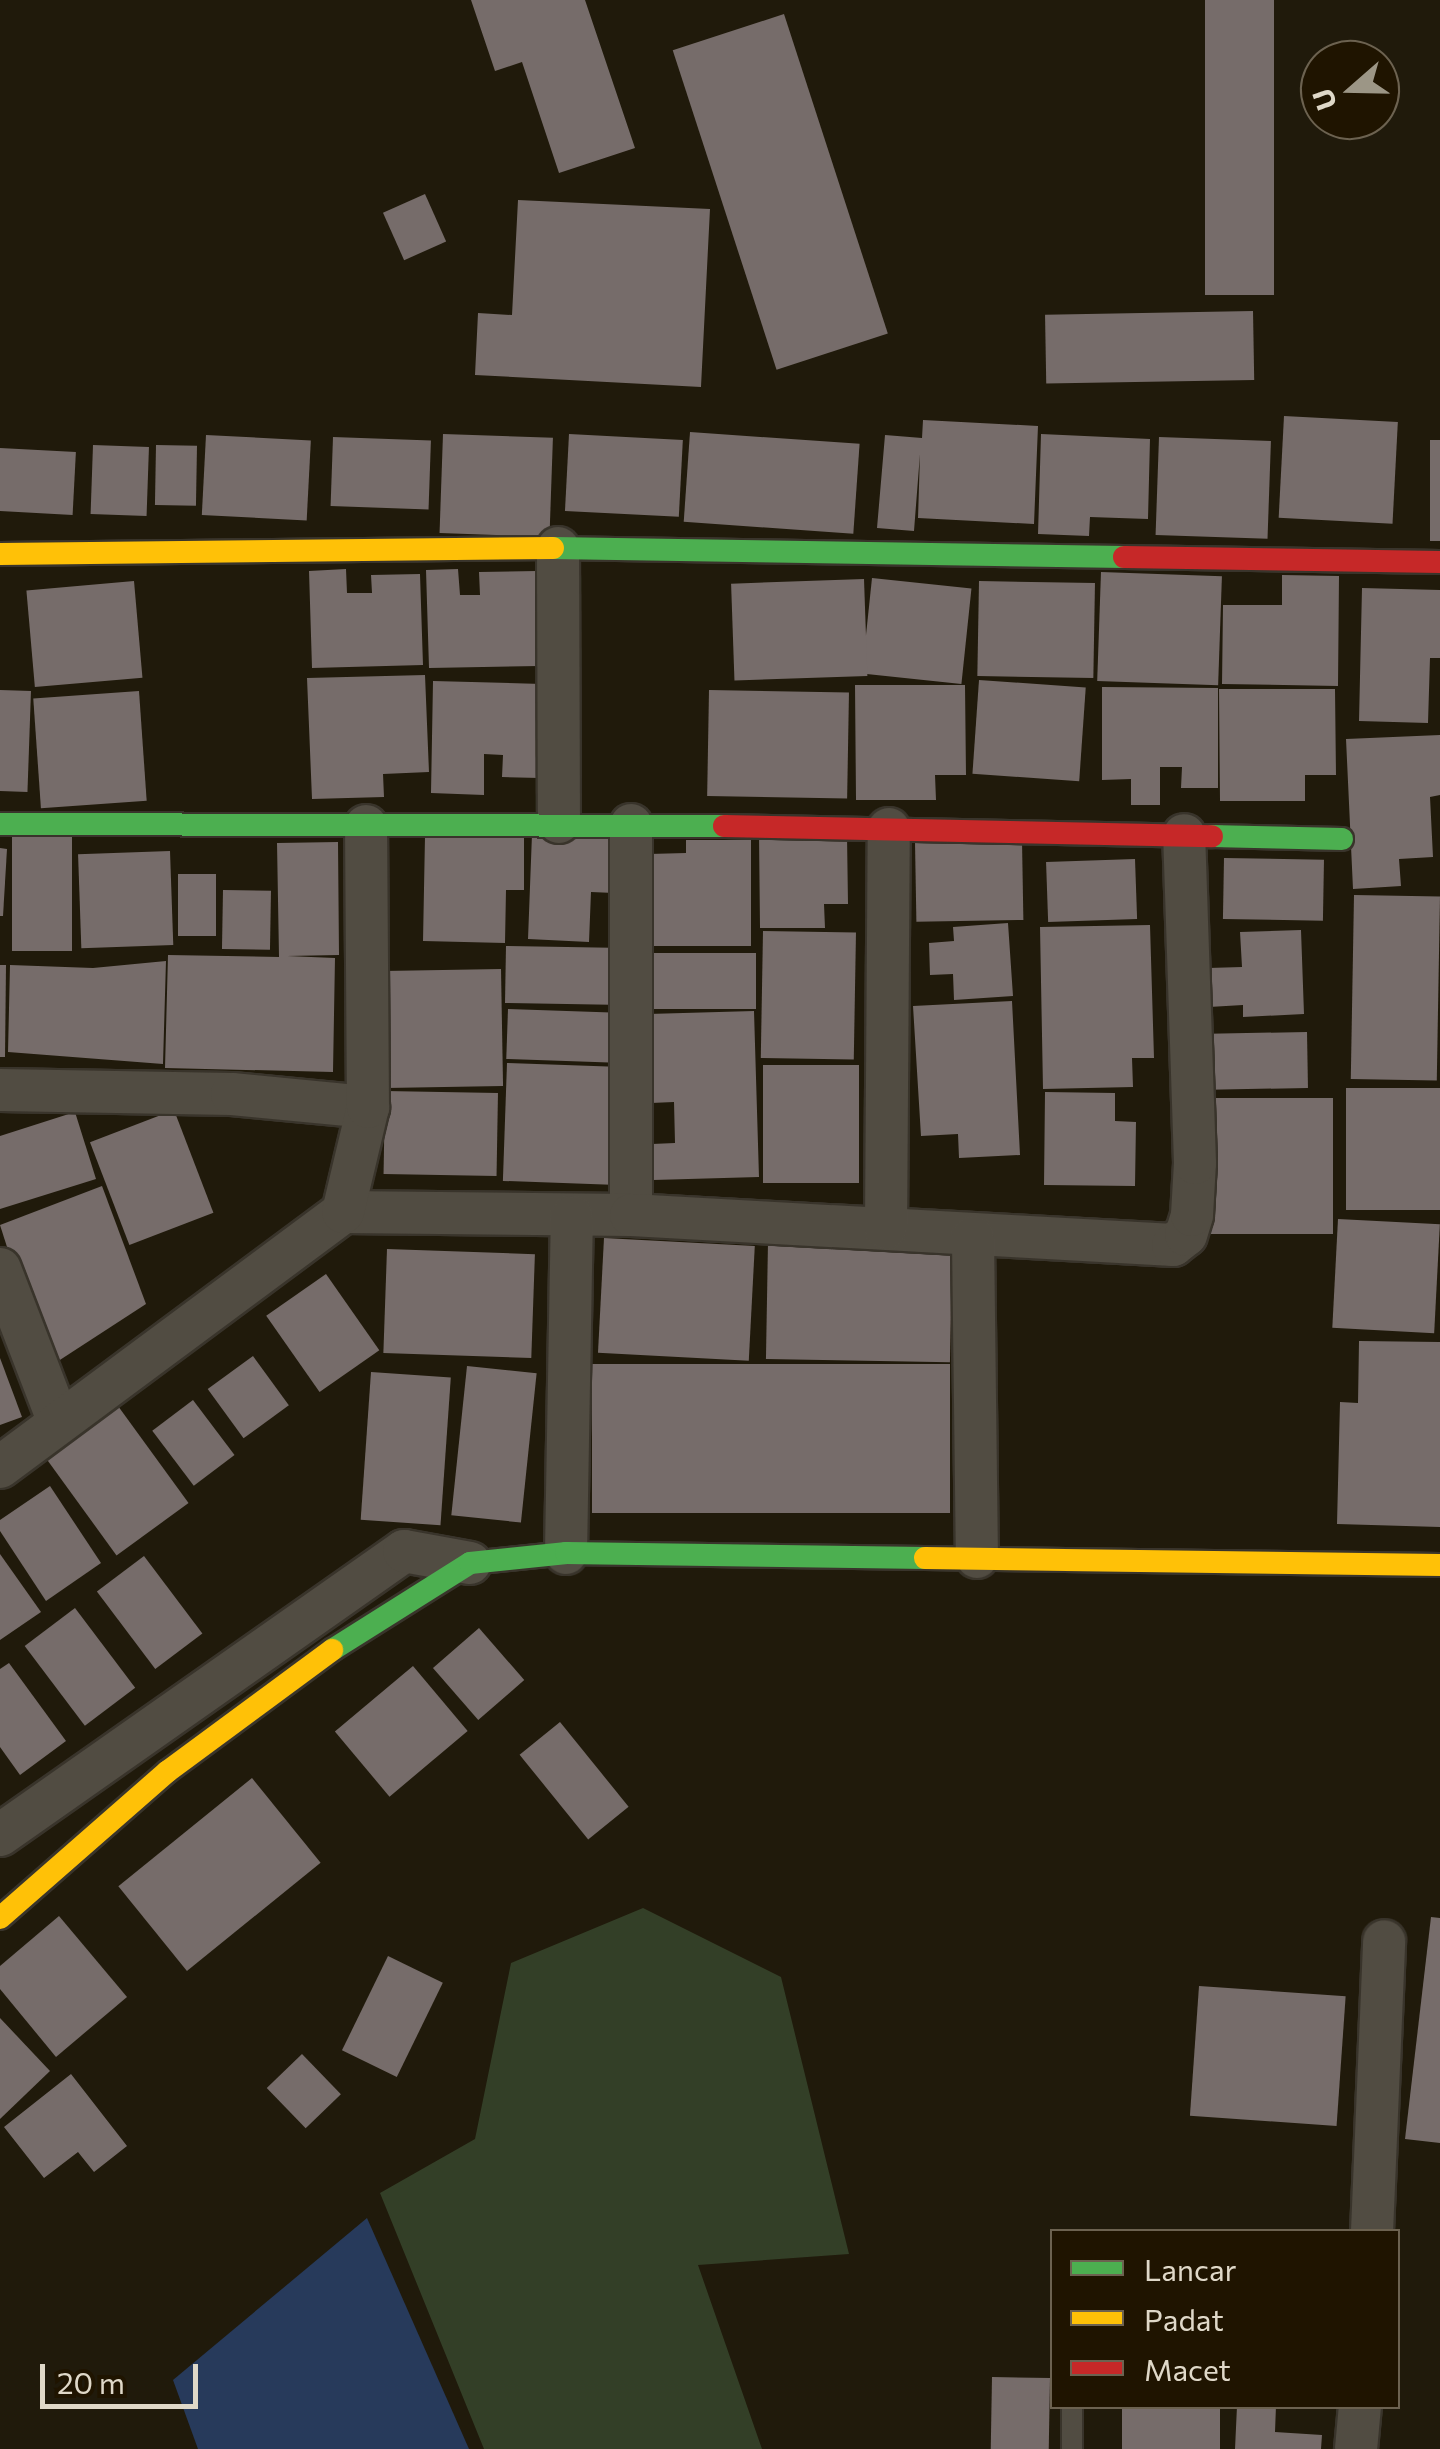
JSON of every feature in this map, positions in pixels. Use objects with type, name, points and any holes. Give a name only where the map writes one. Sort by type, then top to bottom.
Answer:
[{"type":"street","points":[[0,554],[558,548],[1440,562]]},
{"type":"street","points":[[558,548],[559,822]]},
{"type":"street","points":[[0,824],[366,826],[559,822],[1342,839]]},
{"type":"street","points":[[631,825],[631,1215]]},
{"type":"street","points":[[343,1212],[368,1108],[366,826]]},
{"type":"street","points":[[886,1228],[888,829]]},
{"type":"street","points":[[0,1467],[58,1420],[343,1212],[631,1215],[1160,1248],[1186,1235],[1194,1162],[1184,835]]},
{"type":"street","points":[[0,1090],[232,1094],[368,1108]]},
{"type":"street","points":[[566,1554],[572,1217]]},
{"type":"street","points":[[973,1237],[978,1557]]},
{"type":"street","points":[[0,1268],[58,1420]]},
{"type":"street","points":[[0,1835],[130,1738],[404,1551],[470,1563],[566,1554],[1440,1565]]},
{"type":"street","points":[[0,1918],[168,1772],[366,1626],[470,1563]]},
{"type":"street","points":[[130,1738],[168,1772]]},
{"type":"street","points":[[1372,2229],[1384,1940]]},
{"type":"street","points":[[1356,2449],[1360,2409]]},
{"type":"lane","points":[[1072,2409],[1072,2449]]},
{"type":"green space","points":[[643,1908],[781,1977],[849,2254],[698,2265],[762,2449],[484,2449],[380,2193],[475,2139],[511,1963]]},
{"type":"water","points":[[367,2218],[469,2449],[198,2449],[173,2380]]},
{"type":"building","points":[[471,0],[585,0],[635,148],[559,173],[522,62],[495,71]]},
{"type":"building","points":[[1205,0],[1274,0],[1274,295],[1205,295]]},
{"type":"building","points":[[784,14],[888,334],[777,370],[673,50]]},
{"type":"building","points":[[425,194],[446,242],[404,260],[383,213]]},
{"type":"building","points":[[518,200],[710,209],[701,387],[475,375],[478,313],[512,315]]},
{"type":"building","points":[[1253,311],[1254,380],[1046,384],[1045,315]]},
{"type":"building","points":[[1284,416],[1398,422],[1393,524],[1279,518]]},
{"type":"building","points":[[923,420],[1038,426],[1034,524],[918,518],[920,454],[914,531],[877,528],[885,435],[922,438]]},
{"type":"building","points":[[690,432],[860,444],[853,534],[684,522]]},
{"type":"building","points":[[443,434],[553,438],[549,537],[440,533]]},
{"type":"building","points":[[569,434],[683,440],[679,517],[565,511]]},
{"type":"building","points":[[1041,434],[1150,439],[1148,519],[1090,517],[1089,536],[1038,534]]},
{"type":"building","points":[[206,435],[311,440],[307,520],[202,515]]},
{"type":"building","points":[[333,437],[431,440],[429,509],[331,506]]},
{"type":"building","points":[[1159,437],[1271,441],[1268,539],[1156,535]]},
{"type":"building","points":[[1430,440],[1440,440],[1440,541],[1430,541]]},
{"type":"building","points":[[93,445],[149,447],[147,516],[91,514]]},
{"type":"building","points":[[156,445],[197,446],[196,506],[155,505]]},
{"type":"building","points":[[0,448],[76,452],[73,515],[0,511]]},
{"type":"building","points":[[346,569],[347,593],[372,593],[371,575],[420,574],[423,665],[312,668],[309,571]]},
{"type":"building","points":[[458,569],[460,595],[480,595],[479,572],[537,571],[539,666],[429,668],[426,570]]},
{"type":"building","points":[[1101,572],[1222,576],[1218,685],[1097,681]]},
{"type":"building","points":[[1282,575],[1339,576],[1338,686],[1222,684],[1223,605],[1282,605]]},
{"type":"building","points":[[872,578],[971,588],[961,684],[862,673]]},
{"type":"building","points":[[864,579],[867,676],[734,681],[731,584]]},
{"type":"building","points":[[134,581],[142,678],[35,687],[26,590]]},
{"type":"building","points":[[979,581],[1095,583],[1093,678],[977,676]]},
{"type":"building","points":[[1362,588],[1440,590],[1440,658],[1430,658],[1428,723],[1359,721]]},
{"type":"building","points":[[425,675],[429,772],[383,774],[384,797],[312,799],[307,678]]},
{"type":"building","points":[[979,680],[1086,687],[1079,781],[972,774]]},
{"type":"building","points":[[433,681],[542,684],[540,778],[502,777],[503,755],[484,754],[484,795],[431,793]]},
{"type":"building","points":[[855,685],[965,685],[966,775],[935,775],[936,800],[856,800]]},
{"type":"building","points":[[1102,687],[1218,688],[1218,788],[1181,788],[1182,767],[1160,767],[1160,805],[1131,805],[1131,779],[1102,780]]},
{"type":"building","points":[[1219,689],[1335,689],[1336,775],[1305,775],[1305,801],[1220,801]]},
{"type":"building","points":[[0,690],[31,691],[27,792],[0,791]]},
{"type":"building","points":[[709,690],[849,692],[847,798],[707,796]]},
{"type":"building","points":[[139,691],[147,801],[41,808],[33,698]]},
{"type":"building","points":[[1440,735],[1440,795],[1430,797],[1433,857],[1399,859],[1401,886],[1353,889],[1346,739]]},
{"type":"building","points":[[532,834],[617,838],[614,893],[591,892],[589,942],[528,939]]},
{"type":"building","points":[[12,835],[72,835],[72,951],[12,951]]},
{"type":"building","points":[[759,835],[847,835],[848,904],[824,904],[825,928],[760,928]]},
{"type":"building","points":[[425,836],[524,838],[524,890],[506,890],[505,943],[423,941]]},
{"type":"building","points":[[686,840],[751,840],[751,946],[649,946],[649,854],[686,853]]},
{"type":"building","points":[[1022,841],[1023,920],[916,922],[915,843]]},
{"type":"building","points":[[338,842],[339,955],[287,956],[335,958],[333,1072],[165,1068],[168,955],[279,957],[277,843]]},
{"type":"building","points":[[0,848],[7,849],[3,916],[0,916]]},
{"type":"building","points":[[170,851],[173,945],[81,948],[78,854]]},
{"type":"building","points":[[1224,858],[1324,860],[1323,921],[1223,919]]},
{"type":"building","points":[[1135,859],[1137,919],[1048,922],[1046,862]]},
{"type":"building","points":[[178,874],[216,874],[216,936],[178,936]]},
{"type":"building","points":[[223,890],[271,891],[270,950],[222,949]]},
{"type":"building","points":[[1354,895],[1440,897],[1437,1080],[1351,1079]]},
{"type":"building","points":[[1008,923],[1013,996],[954,1000],[953,974],[930,975],[929,943],[954,941],[953,927]]},
{"type":"building","points":[[1150,925],[1154,1058],[1132,1058],[1133,1087],[1043,1089],[1040,927]]},
{"type":"building","points":[[1301,930],[1304,1014],[1243,1017],[1243,1005],[1209,1007],[1208,968],[1242,967],[1240,932]]},
{"type":"building","points":[[763,931],[856,933],[854,1060],[761,1058]]},
{"type":"building","points":[[506,946],[611,948],[610,1005],[505,1003]]},
{"type":"building","points":[[651,953],[756,953],[756,1009],[651,1009]]},
{"type":"building","points":[[166,961],[163,1064],[8,1052],[10,965],[93,968]]},
{"type":"building","points":[[0,965],[6,965],[5,1057],[0,1057]]},
{"type":"building","points":[[501,969],[503,1086],[386,1088],[384,971]]},
{"type":"building","points":[[1012,1001],[1020,1155],[959,1158],[958,1134],[921,1136],[913,1006]]},
{"type":"building","points":[[508,1009],[611,1013],[609,1063],[506,1059]]},
{"type":"building","points":[[754,1011],[759,1177],[653,1180],[652,1144],[675,1143],[674,1102],[651,1103],[648,1014]]},
{"type":"building","points":[[1307,1032],[1308,1088],[1210,1090],[1209,1034]]},
{"type":"building","points":[[507,1063],[615,1067],[611,1185],[503,1181]]},
{"type":"building","points":[[763,1065],[859,1065],[859,1183],[763,1183]]},
{"type":"building","points":[[1346,1088],[1440,1088],[1440,1210],[1346,1210]]},
{"type":"building","points":[[385,1091],[498,1093],[497,1176],[384,1174]]},
{"type":"building","points":[[1045,1092],[1115,1093],[1115,1121],[1136,1122],[1135,1186],[1044,1185]]},
{"type":"building","points":[[1205,1098],[1333,1098],[1333,1234],[1205,1234]]},
{"type":"building","points":[[174,1110],[213,1213],[129,1245],[90,1142]]},
{"type":"building","points":[[75,1112],[96,1179],[0,1209],[0,1136]]},
{"type":"building","points":[[102,1186],[146,1304],[46,1369],[0,1225]]},
{"type":"building","points":[[1338,1219],[1440,1224],[1434,1333],[1332,1328]]},
{"type":"building","points":[[604,1238],[755,1246],[749,1361],[598,1353]]},
{"type":"building","points":[[768,1242],[952,1245],[950,1362],[766,1359]]},
{"type":"building","points":[[387,1249],[535,1254],[531,1358],[383,1353]]},
{"type":"building","points":[[326,1274],[379,1350],[320,1392],[266,1316]]},
{"type":"building","points":[[1359,1341],[1440,1342],[1440,1527],[1337,1524],[1340,1402],[1358,1403]]},
{"type":"building","points":[[253,1356],[289,1405],[244,1438],[208,1389]]},
{"type":"building","points":[[0,1358],[22,1417],[0,1425]]},
{"type":"building","points":[[592,1364],[950,1364],[950,1513],[592,1513]]},
{"type":"building","points":[[467,1366],[537,1373],[521,1522],[451,1515]]},
{"type":"building","points":[[371,1372],[451,1378],[440,1525],[361,1520]]},
{"type":"building","points":[[193,1400],[235,1455],[194,1486],[152,1431]]},
{"type":"building","points":[[118,1406],[189,1503],[117,1555],[46,1458]]},
{"type":"building","points":[[50,1486],[101,1563],[46,1601],[0,1531],[0,1520]]},
{"type":"building","points":[[0,1554],[41,1612],[0,1640]]},
{"type":"building","points":[[144,1556],[202,1633],[155,1669],[97,1592]]},
{"type":"building","points":[[75,1608],[135,1688],[85,1726],[25,1646]]},
{"type":"building","points":[[479,1628],[524,1680],[478,1720],[433,1668]]},
{"type":"building","points":[[9,1663],[66,1741],[20,1775],[0,1747],[0,1669]]},
{"type":"building","points":[[413,1666],[468,1731],[390,1797],[335,1732]]},
{"type":"building","points":[[560,1722],[629,1807],[588,1839],[520,1755]]},
{"type":"building","points":[[252,1778],[321,1863],[187,1971],[118,1886]]},
{"type":"building","points":[[59,1916],[127,1997],[56,2057],[0,1989],[0,1966]]},
{"type":"building","points":[[1431,1917],[1440,1918],[1440,2143],[1405,2139]]},
{"type":"building","points":[[388,1956],[443,1983],[397,2077],[342,2050]]},
{"type":"building","points":[[1199,1986],[1346,1996],[1337,2126],[1190,2116]]},
{"type":"building","points":[[0,2018],[50,2071],[0,2119]]},
{"type":"building","points":[[302,2054],[341,2094],[306,2128],[267,2088]]},
{"type":"building","points":[[71,2074],[127,2146],[94,2172],[78,2152],[44,2178],[4,2127]]},
{"type":"building","points":[[992,2377],[1050,2378],[1049,2449],[991,2449]]},
{"type":"building","points":[[1122,2409],[1220,2409],[1220,2449],[1122,2449]]},
{"type":"building","points":[[1237,2409],[1276,2409],[1275,2432],[1322,2435],[1321,2449],[1235,2449]]},
{"type":"traffic: fast","points":[[553,548],[1124,557]]},
{"type":"traffic: fast","points":[[0,824],[724,826]]},
{"type":"traffic: fast","points":[[1212,836],[1342,839]]},
{"type":"traffic: fast","points":[[332,1650],[470,1563],[566,1553],[925,1558]]},
{"type":"traffic: slow","points":[[0,554],[553,548]]},
{"type":"traffic: slow","points":[[925,1558],[1440,1565]]},
{"type":"traffic: slow","points":[[0,1918],[168,1771],[332,1650]]},
{"type":"traffic: jam","points":[[1124,557],[1440,562]]},
{"type":"traffic: jam","points":[[724,826],[1212,836]]}]
